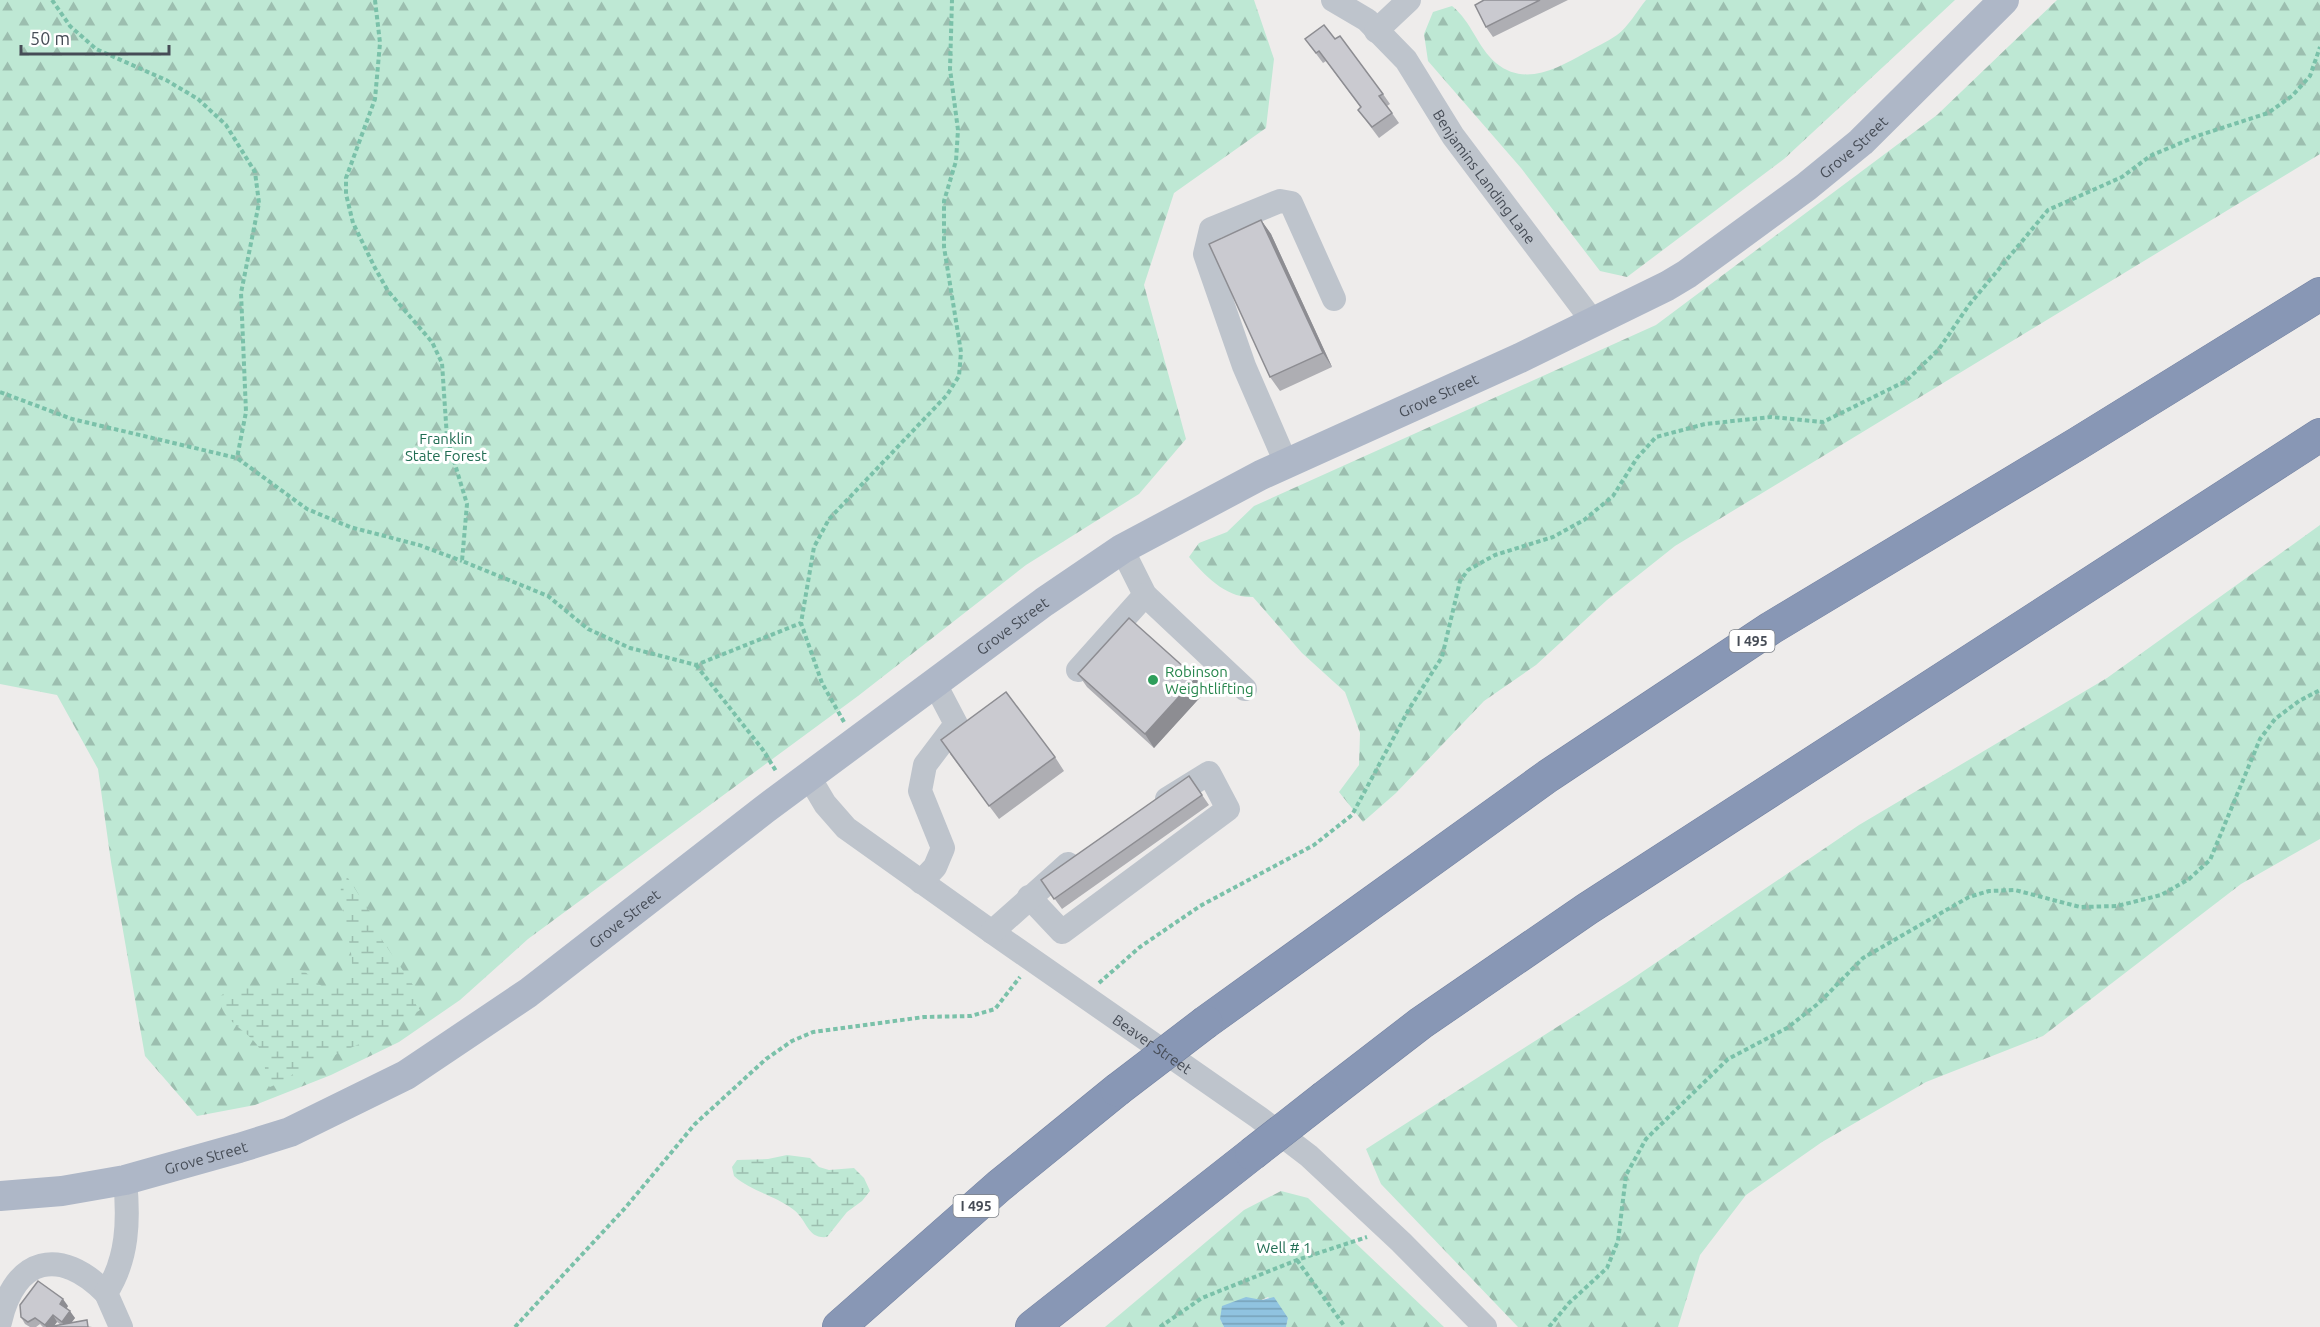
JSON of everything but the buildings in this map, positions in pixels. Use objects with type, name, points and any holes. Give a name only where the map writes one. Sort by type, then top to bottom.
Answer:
[{"type":"highway","name":"I 495","points":[[839,1327],[999,1186],[1117,1090],[1206,1022],[1548,776],[1771,628],[2077,444],[2320,294]]},
{"type":"highway","points":[[1032,1327],[1421,1023],[1587,909],[2320,435]]},
{"type":"main road","name":"Grove Street","points":[[0,1196],[62,1191],[125,1180],[290,1132],[406,1074],[528,993],[609,928],[799,784],[1044,602],[1122,549],[1221,495],[1594,322],[1687,274],[1806,187],[1860,142],[2004,0]]},
{"type":"street","name":"Benjamins Landing Lane","points":[[1333,0],[1367,20],[1406,60],[1453,136],[1594,322]]},
{"type":"street","points":[[1376,31],[1409,0]]},
{"type":"street","points":[[1286,464],[1244,366],[1205,254],[1211,229],[1280,201],[1292,203],[1334,299]]},
{"type":"street","points":[[1122,549],[1145,595],[1245,689]]},
{"type":"street","points":[[1078,670],[1145,595]]},
{"type":"street","points":[[921,882],[935,867],[944,848],[921,791],[925,765],[956,724],[935,684]]},
{"type":"street","points":[[1029,897],[1062,932],[1228,809],[1209,773],[1149,811]]},
{"type":"street","name":"Beaver Street","points":[[799,784],[825,804],[846,828],[1258,1117],[1317,1163],[1485,1327]]},
{"type":"street","points":[[992,932],[1029,897],[1089,849]]},
{"type":"street","points":[[105,1293],[121,1262],[127,1222],[125,1180]]},
{"type":"street","points":[[0,1322],[5,1298],[14,1283],[26,1271],[39,1266],[54,1265],[71,1268],[87,1275],[105,1293],[121,1327]]},
{"type":"path","points":[[52,0],[70,26],[96,49],[166,80],[198,99],[226,125],[255,172],[259,203],[241,293],[246,412],[237,458]]},
{"type":"path","points":[[375,0],[380,43],[375,99],[346,178],[346,194],[353,223],[379,276],[388,291],[432,342],[442,363],[447,438],[467,504],[462,561]]},
{"type":"path","points":[[855,743],[822,683],[801,623],[814,547],[828,519],[947,395],[959,376],[961,352],[944,247],[944,201],[956,161],[958,130],[950,69],[952,0]]},
{"type":"path","points":[[1084,997],[1140,947],[1200,906],[1314,845],[1352,815],[1409,709],[1442,657],[1460,581],[1468,570],[1495,555],[1553,537],[1584,520],[1613,496],[1637,458],[1656,437],[1705,424],[1771,417],[1822,422],[1906,381],[1939,349],[1969,305],[2048,210],[2122,177],[2150,156],[2197,136],[2268,113],[2292,96],[2310,76],[2320,47]]},
{"type":"path","points":[[0,392],[72,419],[237,458],[307,509],[350,527],[419,545],[548,596],[588,629],[630,648],[696,665],[801,623]]},
{"type":"path","points":[[696,665],[762,750],[799,784]]},
{"type":"path","points":[[1549,1327],[1569,1303],[1607,1268],[1618,1241],[1626,1175],[1646,1139],[1728,1059],[1787,1028],[1820,1003],[1863,958],[1969,897],[1989,891],[2015,890],[2080,907],[2117,906],[2161,895],[2189,879],[2210,860],[2260,739],[2275,719],[2320,690]]},
{"type":"path","points":[[515,1327],[626,1208],[695,1124],[766,1059],[792,1041],[813,1032],[924,1017],[971,1016],[995,1010],[1018,979],[1023,975],[1027,978]]},
{"type":"path","points":[[1160,1327],[1202,1298],[1297,1260],[1366,1238],[1382,1224]]},
{"type":"path","points":[[1297,1260],[1345,1327]]},
{"type":"green space","name":"Franklin State Forest","points":[[0,0],[1254,0],[1274,59],[1266,128],[1174,193],[1144,285],[1186,439],[1139,494],[1026,565],[858,696],[528,939],[460,1000],[399,1042],[331,1075],[255,1105],[197,1116],[145,1056],[111,862],[98,769],[57,695],[0,684]]},
{"type":"green space","points":[[1646,0],[1955,0],[1784,159],[1627,277],[1600,271],[1521,168],[1428,61],[1424,34],[1433,12],[1452,6],[1465,19],[1484,50],[1496,63],[1518,74],[1541,73],[1564,64],[1617,35]]},
{"type":"green space","points":[[2057,0],[2320,0],[2320,154],[1675,546],[1607,600],[1536,665],[1484,701],[1396,793],[1363,822],[1339,792],[1359,765],[1360,733],[1345,692],[1302,653],[1253,597],[1243,597],[1225,590],[1202,571],[1189,557],[1199,543],[1227,532],[1254,506],[1656,325],[1937,115]]},
{"type":"green space","points":[[2320,525],[2320,839],[2241,884],[2043,1036],[1926,1082],[1822,1142],[1746,1195],[1700,1255],[1678,1327],[1518,1327],[1381,1184],[1366,1149],[1626,983],[1859,825],[2107,678]]},
{"type":"green space","points":[[342,877],[348,878],[370,912],[380,937],[417,991],[416,1005],[420,1010],[382,1034],[294,1073],[286,1080],[270,1087],[264,1082],[265,1065],[261,1052],[255,1042],[229,1019],[222,1009],[219,997],[232,988],[277,986],[293,969],[304,971],[325,989],[332,988],[352,972],[352,960],[341,900]]},
{"type":"green space","points":[[787,1155],[810,1158],[819,1167],[829,1170],[854,1168],[864,1178],[870,1191],[862,1201],[847,1212],[827,1237],[815,1235],[794,1210],[734,1176],[732,1167],[737,1160],[768,1159]]},
{"type":"green space","name":"Well # 1","points":[[1281,1191],[1308,1198],[1444,1327],[1286,1327],[1288,1318],[1268,1297],[1220,1319],[1224,1327],[1105,1327],[1244,1210]]},
{"type":"water","points":[[1246,1297],[1262,1300],[1274,1297],[1288,1318],[1286,1327],[1224,1327],[1220,1319],[1222,1306]]},
{"type":"place","name":"Robinson Weightlifting","points":[[1153,680]]}]
